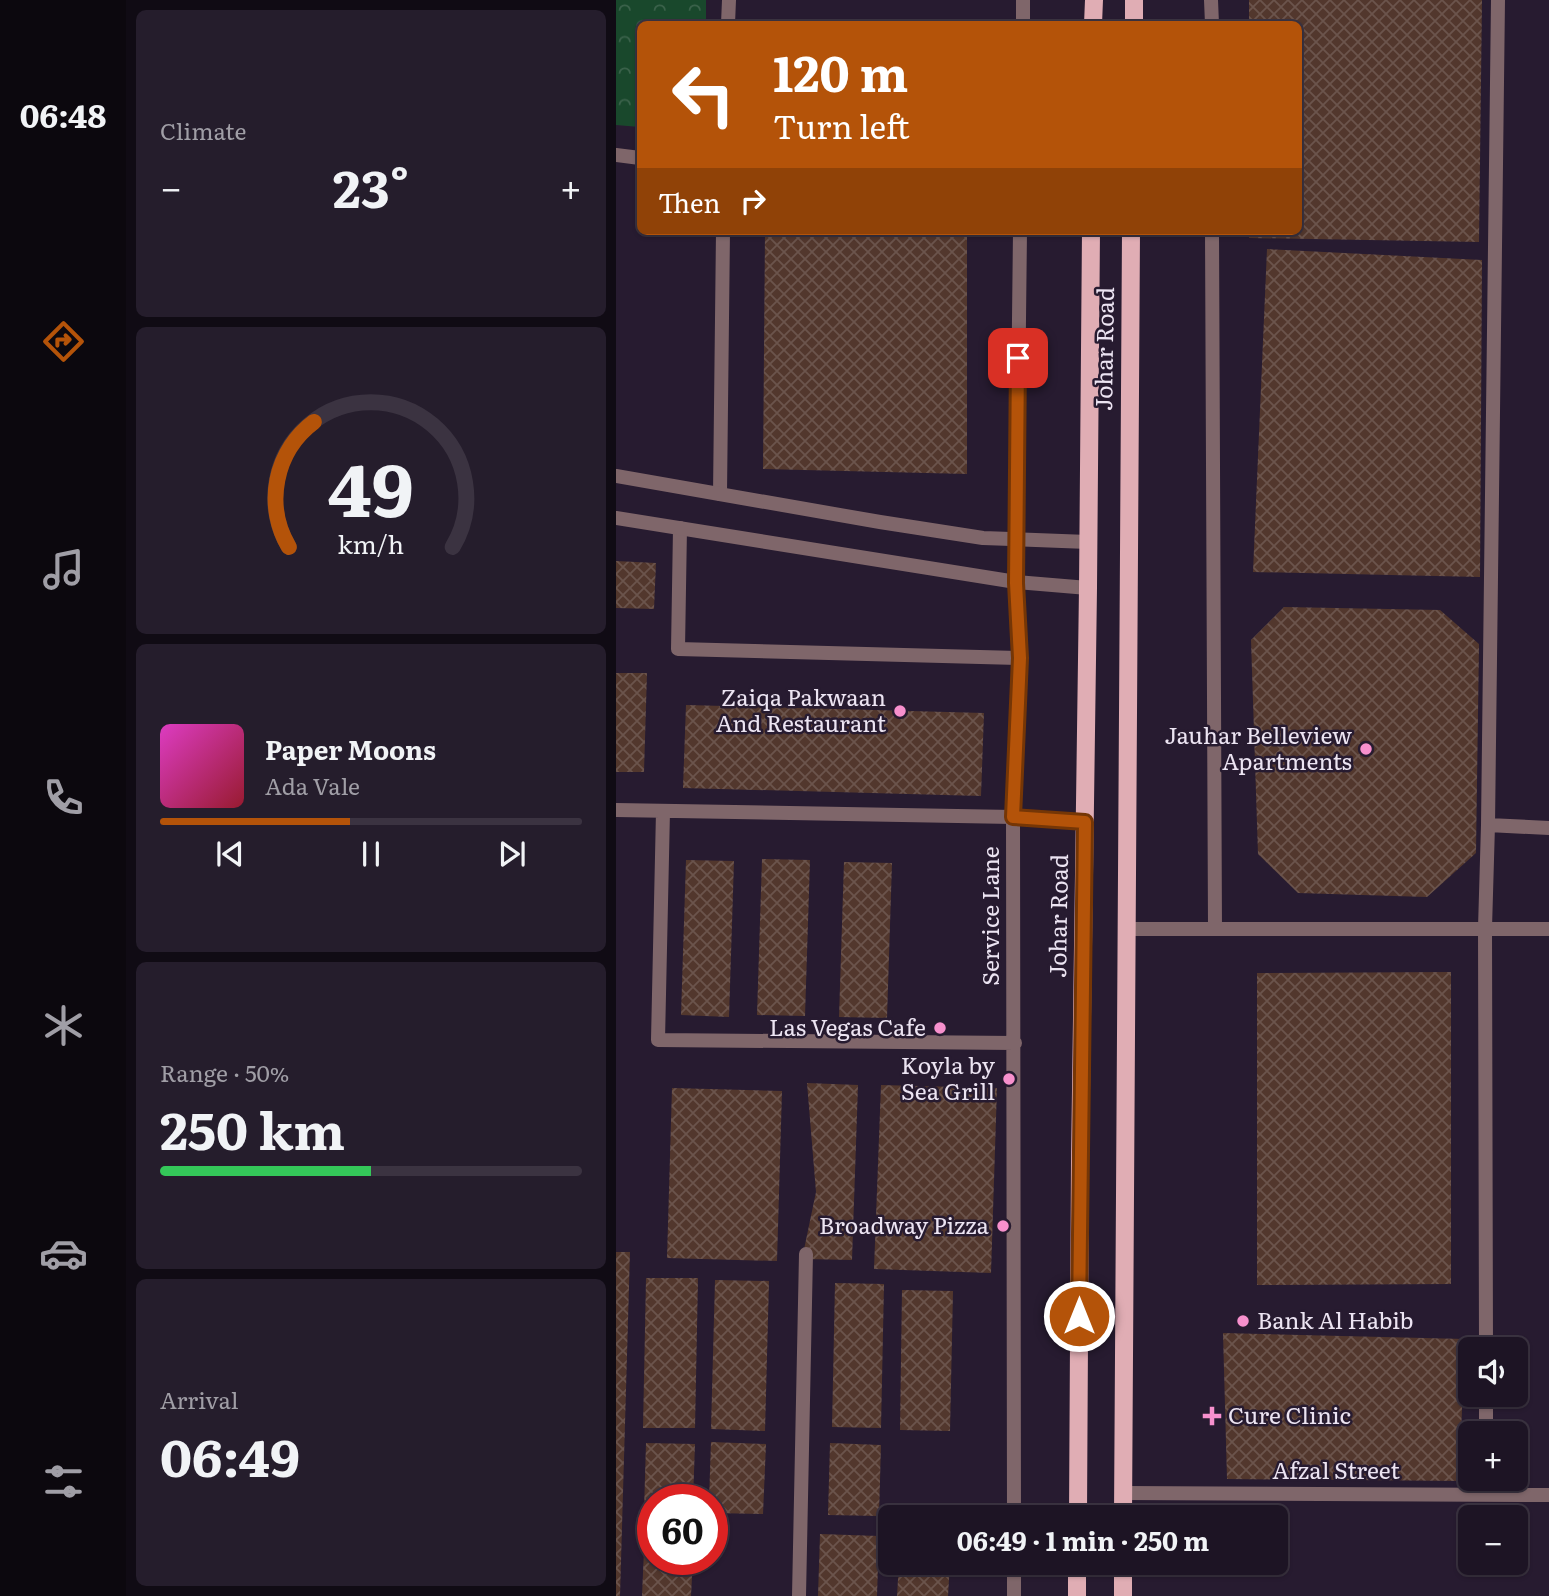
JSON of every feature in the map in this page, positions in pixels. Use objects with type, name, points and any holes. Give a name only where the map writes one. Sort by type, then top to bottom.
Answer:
[{"type":"main road","points":[[1093,21],[1094,0]]},
{"type":"main road","points":[[1134,0],[1134,21]]},
{"type":"main road","name":"Johar Road","points":[[1078,1505],[1091,235]]},
{"type":"main road","name":"Johar Road","points":[[1124,1505],[1131,235]]},
{"type":"main road","points":[[1077,1575],[1077,1596]]},
{"type":"main road","points":[[1123,1575],[1123,1596]]},
{"type":"street","points":[[728,21],[729,0]]},
{"type":"street","points":[[1023,0],[1023,21]]},
{"type":"street","points":[[1212,0],[1212,21]]},
{"type":"street","points":[[1486,1337],[1485,928],[1499,0]]},
{"type":"street","points":[[616,155],[637,158]]},
{"type":"street","points":[[720,494],[723,235]]},
{"type":"street","name":"Service Lane","points":[[1014,1505],[1013,817],[1020,658],[1016,583],[1020,235]]},
{"type":"street","points":[[1212,235],[1215,929]]},
{"type":"street","points":[[616,476],[983,538],[1088,542]]},
{"type":"street","points":[[616,518],[1016,583],[1088,588]]},
{"type":"street","points":[[680,528],[678,649],[1020,658]]},
{"type":"street","points":[[616,810],[1013,817],[1085,822]]},
{"type":"street","points":[[663,811],[658,1040],[1015,1043]]},
{"type":"street","points":[[1488,825],[1549,828]]},
{"type":"street","points":[[1127,929],[1549,929]]},
{"type":"street","points":[[799,1596],[806,1254]]},
{"type":"street","name":"Afzal Street","points":[[1124,1493],[1549,1494]]},
{"type":"street","points":[[1014,1575],[1014,1596]]},
{"type":"green space","points":[[616,0],[706,0],[706,21],[637,21],[637,127],[616,125]]},
{"type":"building","points":[[1249,0],[1482,0],[1479,242],[1249,238],[1249,235],[1302,235],[1302,21],[1249,21]]},
{"type":"building","points":[[765,235],[967,235],[967,474],[763,469]]},
{"type":"building","points":[[1267,249],[1482,260],[1480,577],[1253,572]]},
{"type":"building","points":[[616,561],[656,563],[654,609],[616,608]]},
{"type":"building","name":"Jauhar Belleview Apartments","points":[[1284,607],[1440,610],[1479,644],[1476,853],[1427,897],[1298,893],[1258,854],[1251,640]]},
{"type":"building","points":[[616,673],[647,673],[644,772],[616,772]]},
{"type":"building","points":[[686,705],[984,713],[981,796],[683,788]]},
{"type":"building","points":[[762,859],[810,860],[805,1016],[757,1015]]},
{"type":"building","points":[[686,860],[734,861],[729,1017],[681,1015]]},
{"type":"building","points":[[844,862],[892,863],[887,1018],[839,1017]]},
{"type":"building","points":[[1451,972],[1451,1284],[1257,1285],[1257,973]]},
{"type":"building","points":[[807,1083],[858,1085],[852,1260],[802,1259],[816,1192]]},
{"type":"building","points":[[881,1085],[997,1088],[991,1273],[874,1269]]},
{"type":"building","points":[[672,1088],[782,1091],[777,1261],[667,1258]]},
{"type":"building","points":[[616,1252],[630,1252],[620,1596],[616,1596]]},
{"type":"building","points":[[646,1278],[698,1278],[695,1428],[643,1428]]},
{"type":"building","points":[[715,1280],[769,1281],[765,1431],[711,1429]]},
{"type":"building","points":[[835,1283],[884,1284],[881,1428],[832,1427]]},
{"type":"building","points":[[902,1290],[953,1291],[950,1431],[900,1430]]},
{"type":"building","points":[[1223,1333],[1458,1339],[1458,1407],[1462,1407],[1462,1421],[1458,1421],[1458,1481],[1227,1479]]},
{"type":"building","points":[[711,1442],[766,1444],[763,1514],[728,1513],[728,1484],[710,1484]]},
{"type":"building","points":[[646,1443],[695,1444],[694,1484],[645,1484]]},
{"type":"building","points":[[830,1443],[881,1445],[878,1516],[828,1515]]},
{"type":"building","points":[[820,1534],[878,1536],[877,1596],[818,1596]]},
{"type":"building","points":[[643,1575],[692,1575],[691,1596],[642,1596]]},
{"type":"building","points":[[898,1575],[949,1575],[948,1596],[897,1596]]},
{"type":"place","name":"Zaiqa Pakwaan And Restaurant","points":[[900,711]]},
{"type":"place","name":"Jauhar Belleview Apartments","points":[[1366,749]]},
{"type":"place","name":"Las Vegas Cafe","points":[[940,1028]]},
{"type":"place","name":"Koyla by Sea Grill","points":[[1009,1079]]},
{"type":"place","name":"Broadway Pizza","points":[[1003,1226]]},
{"type":"place","name":"Bank Al Habib","points":[[1243,1321]]},
{"type":"place","name":"Cure Clinic","points":[[1212,1416]]},
{"type":"route","points":[[1018,358],[1016,583],[1020,658],[1013,817],[1085,822],[1079,1316]]}]
